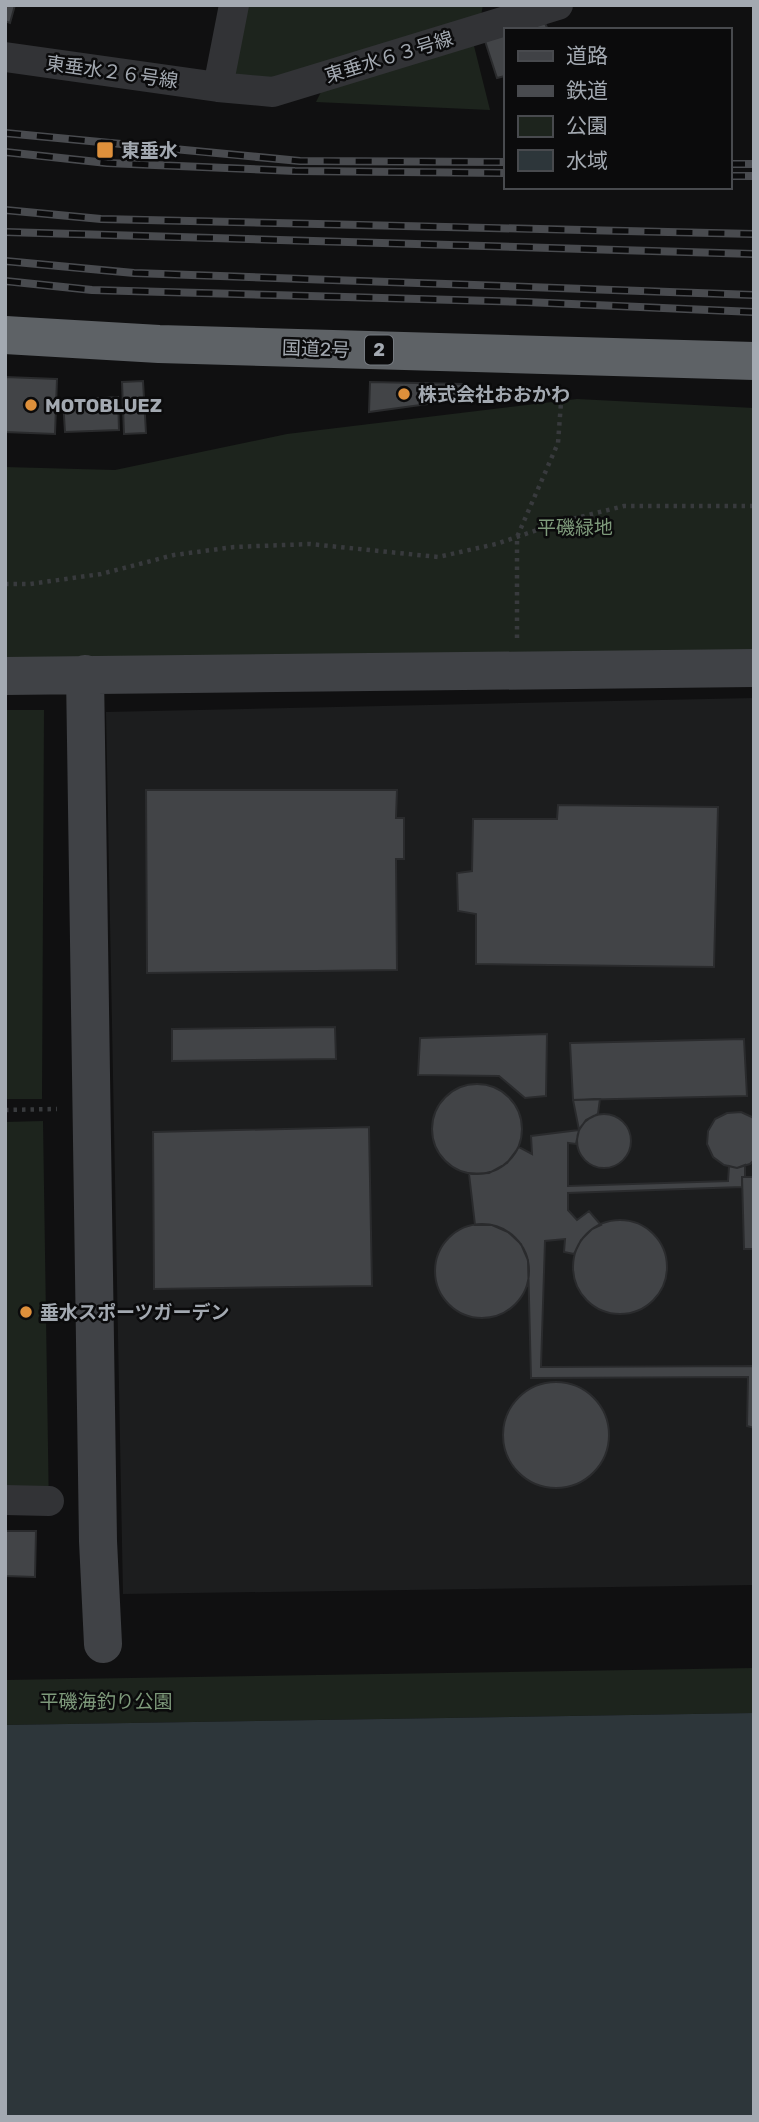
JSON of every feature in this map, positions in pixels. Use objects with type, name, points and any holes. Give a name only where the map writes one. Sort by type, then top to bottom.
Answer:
[{"type":"highway","name":"国道2号","points":[[5,335],[159,344],[754,361]]},
{"type":"street","points":[[218,87],[234,5]]},
{"type":"street","name":"東垂水６３号線","points":[[218,87],[273,92],[558,5]]},
{"type":"street","name":"東垂水２６号線","points":[[5,57],[218,87]]},
{"type":"street","points":[[5,676],[754,668]]},
{"type":"street","points":[[85,674],[97,1541],[103,1644]]},
{"type":"street","points":[[5,1500],[49,1501]]},
{"type":"path","points":[[517,670],[517,537],[558,443],[564,355]]},
{"type":"path","points":[[5,584],[101,574],[174,555],[234,547],[310,544],[438,557],[496,544],[564,521],[624,506],[754,506]]},
{"type":"shaded area","points":[[754,698],[754,1585],[123,1594],[106,712]]},
{"type":"green space","points":[[242,5],[483,5],[480,21],[251,84],[228,80]]},
{"type":"green space","points":[[473,42],[490,110],[316,102],[324,86]]},
{"type":"green space","name":"平磯緑地","points":[[577,399],[754,408],[754,650],[5,660],[5,467],[115,470],[287,434]]},
{"type":"green space","points":[[5,710],[44,710],[42,1099],[5,1099]]},
{"type":"green space","name":"垂水スポーツガーデン","points":[[43,1121],[49,1513],[5,1512],[5,1122]]},
{"type":"green space","name":"平磯海釣り公園","points":[[754,1668],[754,1713],[5,1725],[5,1680]]},
{"type":"water","points":[[754,1713],[754,2117],[5,2117],[5,1725]]},
{"type":"building","points":[[5,5],[15,5],[10,23],[5,21]]},
{"type":"building","points":[[545,23],[547,28],[529,28]]},
{"type":"building","points":[[504,35],[504,76],[497,78],[485,41]]},
{"type":"building","name":"MOTOBLUEZ","points":[[5,377],[57,379],[55,434],[5,432]]},
{"type":"building","points":[[143,381],[146,433],[124,434],[122,382]]},
{"type":"building","points":[[370,382],[465,384],[465,399],[369,412]]},
{"type":"building","points":[[118,397],[119,430],[65,432],[63,400]]},
{"type":"building","points":[[146,790],[397,790],[396,818],[404,818],[404,859],[396,859],[397,970],[147,973]]},
{"type":"building","points":[[558,805],[718,807],[714,967],[476,964],[476,914],[458,911],[457,873],[472,871],[473,819],[557,819]]},
{"type":"building","points":[[335,1027],[336,1059],[172,1061],[172,1029]]},
{"type":"building","points":[[547,1034],[546,1096],[525,1098],[499,1076],[418,1075],[420,1038]]},
{"type":"building","points":[[744,1039],[747,1096],[573,1100],[570,1043]]},
{"type":"building","points":[[477,1084],[494,1087],[509,1097],[519,1112],[522,1129],[519,1146],[509,1161],[494,1171],[477,1174],[460,1171],[445,1161],[435,1146],[432,1129],[435,1112],[445,1097],[460,1087]]},
{"type":"building","points":[[600,1099],[598,1114],[586,1120],[579,1130],[573,1100]]},
{"type":"building","points":[[741,1112],[754,1118],[754,1160],[737,1168],[724,1165],[713,1157],[707,1144],[708,1131],[715,1119],[727,1113]]},
{"type":"building","points":[[604,1114],[623,1122],[631,1141],[623,1160],[604,1168],[585,1160],[577,1141],[585,1122]]},
{"type":"building","points":[[369,1127],[372,1286],[154,1289],[153,1132]]},
{"type":"building","points":[[579,1130],[576,1144],[568,1143],[568,1186],[728,1181],[729,1166],[737,1168],[745,1165],[745,1177],[742,1177],[742,1187],[568,1193],[568,1210],[577,1220],[589,1211],[601,1225],[592,1229],[581,1240],[574,1254],[564,1252],[565,1239],[545,1241],[541,1367],[754,1366],[754,1428],[747,1426],[748,1377],[531,1378],[528,1260],[521,1244],[508,1232],[492,1225],[475,1225],[469,1174],[489,1173],[507,1163],[519,1147],[532,1154],[531,1136]]},
{"type":"building","points":[[742,1177],[754,1177],[754,1249],[744,1249]]},
{"type":"building","points":[[620,1220],[638,1224],[653,1234],[663,1249],[667,1267],[663,1285],[653,1300],[638,1310],[620,1314],[602,1310],[587,1300],[577,1285],[573,1267],[577,1249],[587,1234],[602,1224]]},
{"type":"building","points":[[482,1224],[500,1228],[515,1238],[525,1253],[529,1271],[525,1289],[515,1304],[500,1314],[482,1318],[464,1314],[449,1304],[439,1289],[435,1271],[439,1253],[449,1238],[464,1228]]},
{"type":"building","points":[[556,1382],[576,1386],[594,1397],[605,1415],[609,1435],[605,1455],[594,1473],[576,1484],[556,1488],[536,1484],[518,1473],[507,1455],[503,1435],[507,1415],[518,1397],[536,1386]]},
{"type":"building","points":[[5,1531],[36,1531],[35,1577],[5,1576]]},
{"type":"railway","points":[[5,133],[300,161],[504,162]]},
{"type":"railway","points":[[5,152],[107,163],[295,171],[504,173]]},
{"type":"railway","points":[[731,164],[754,164]]},
{"type":"railway","points":[[731,176],[754,176]]},
{"type":"railway","points":[[5,210],[101,219],[754,234]]},
{"type":"railway","points":[[5,232],[754,254]]},
{"type":"railway","points":[[5,261],[134,273],[754,295]]},
{"type":"railway","points":[[5,281],[92,290],[526,302],[754,312]]},
{"type":"place","name":"東垂水","points":[[105,150]]},
{"type":"place","name":"株式会社おおかわ","points":[[404,394]]},
{"type":"place","name":"MOTOBLUEZ","points":[[31,405]]},
{"type":"place","name":"垂水スポーツガーデン","points":[[26,1312]]}]
